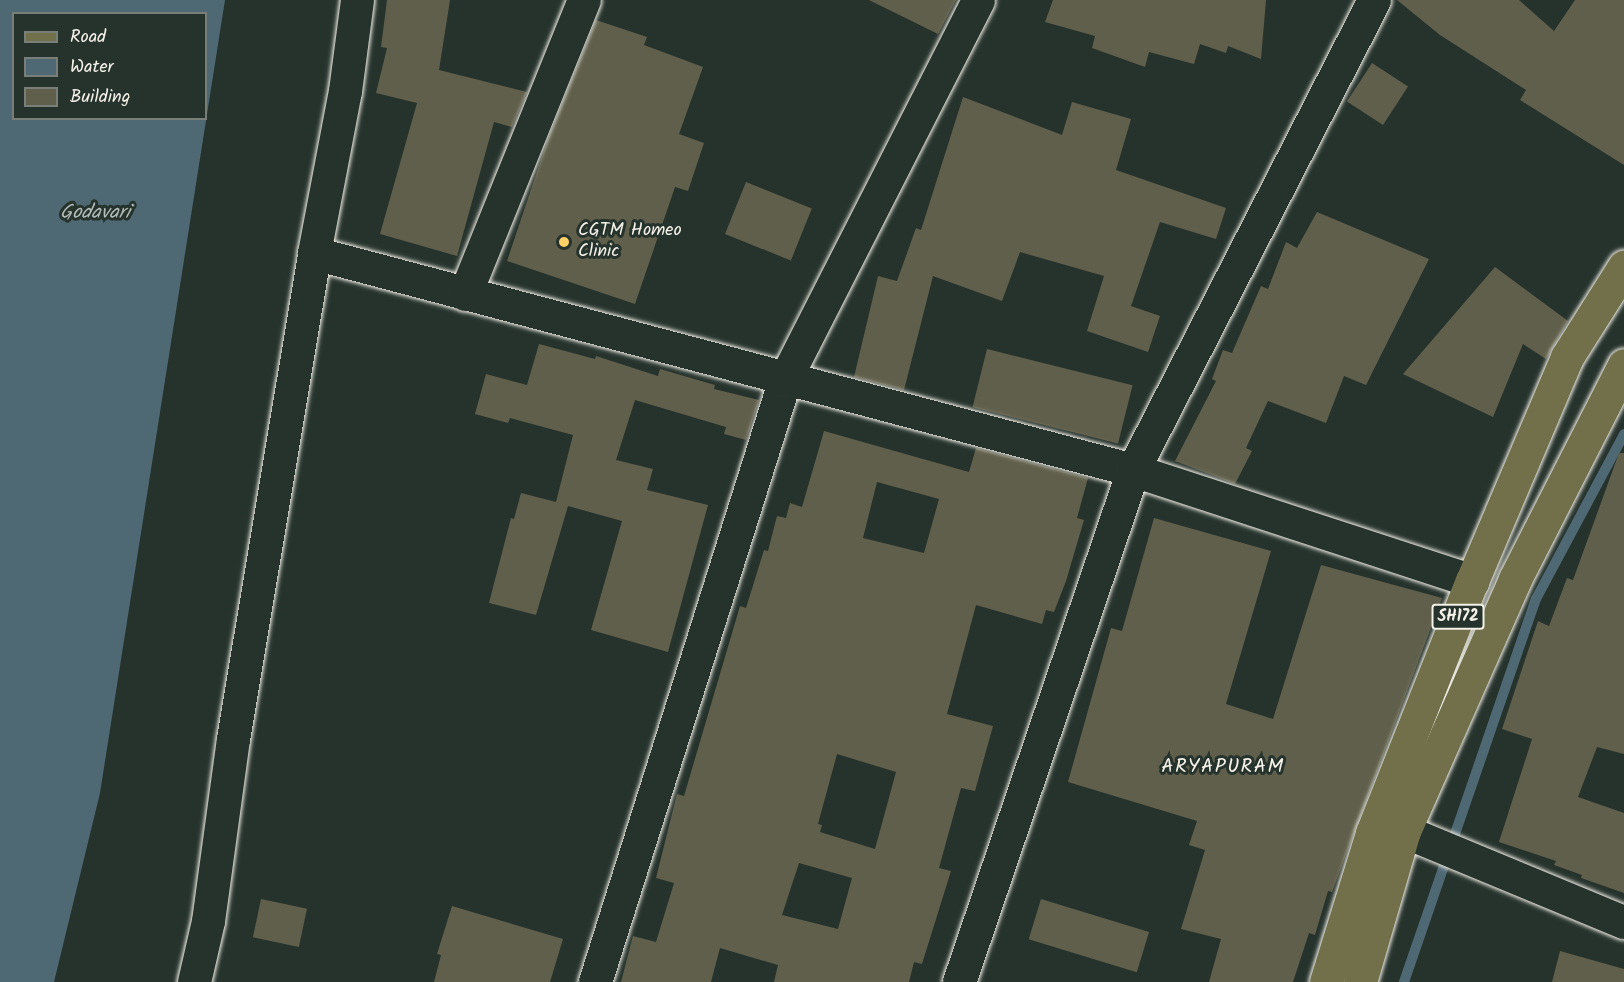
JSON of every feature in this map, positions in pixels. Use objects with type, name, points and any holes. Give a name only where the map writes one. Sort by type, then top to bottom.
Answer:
[{"type":"main road","name":"SH172","points":[[1326,982],[1372,833],[1472,581],[1567,357],[1624,267]]},
{"type":"main road","name":"SH172","points":[[1360,982],[1404,831],[1515,579],[1624,365]]},
{"type":"street","points":[[194,982],[208,921],[233,739],[314,253],[345,91],[357,0]]},
{"type":"street","points":[[465,294],[584,0]]},
{"type":"street","points":[[595,982],[785,379],[978,0]]},
{"type":"street","points":[[959,982],[1133,470],[1374,0]]},
{"type":"street","points":[[314,253],[1133,470],[1472,581]]},
{"type":"street","points":[[1404,831],[1624,922]]},
{"type":"water","name":"Godavari","points":[[0,0],[225,0],[207,114],[207,12],[12,12],[12,120],[206,120],[100,793],[54,982],[0,982]]},
{"type":"building","points":[[387,0],[450,0],[439,70],[527,92],[512,127],[494,122],[457,256],[380,234],[417,103],[376,93],[387,48],[381,47]]},
{"type":"building","points":[[869,0],[956,0],[938,34]]},
{"type":"building","points":[[1053,0],[1266,0],[1261,59],[1228,46],[1226,53],[1200,44],[1194,64],[1149,52],[1145,67],[1092,48],[1095,36],[1045,22]]},
{"type":"building","points":[[1397,0],[1519,0],[1554,31],[1575,0],[1624,0],[1624,165],[1520,100],[1526,90],[1440,35]]},
{"type":"building","points":[[596,20],[647,37],[644,45],[703,67],[679,134],[704,143],[688,191],[675,187],[635,304],[507,261],[549,136]]},
{"type":"building","points":[[1372,63],[1408,86],[1383,125],[1347,102]]},
{"type":"building","points":[[963,97],[1062,135],[1072,102],[1131,119],[1116,170],[1226,208],[1216,239],[1160,222],[1131,306],[1160,316],[1148,352],[1087,331],[1104,276],[1020,252],[1002,301],[933,276],[904,390],[854,377],[878,276],[897,281],[916,228],[921,230]]},
{"type":"building","points":[[746,182],[812,209],[791,261],[725,234]]},
{"type":"building","points":[[1317,212],[1429,259],[1366,385],[1344,376],[1326,423],[1268,401],[1246,448],[1252,451],[1235,484],[1175,461],[1216,381],[1212,379],[1223,350],[1232,353],[1261,286],[1268,289],[1286,242],[1297,248]]},
{"type":"building","points":[[1495,267],[1568,321],[1546,359],[1523,344],[1493,417],[1403,374]]},
{"type":"building","points":[[539,344],[595,359],[596,356],[658,376],[660,369],[715,385],[714,389],[759,400],[746,440],[724,434],[726,427],[635,400],[616,460],[653,469],[647,490],[708,505],[668,652],[591,630],[622,521],[568,506],[536,615],[489,603],[511,518],[514,519],[521,493],[556,502],[573,435],[510,418],[508,423],[475,414],[486,374],[527,385]]},
{"type":"building","points":[[987,349],[1133,385],[1118,444],[972,407]]},
{"type":"building","points":[[824,431],[969,472],[976,448],[1088,478],[1077,518],[1084,520],[1054,612],[1046,610],[1042,624],[976,605],[947,714],[993,726],[975,791],[961,788],[939,868],[951,871],[922,964],[914,962],[909,982],[774,982],[778,965],[720,948],[711,982],[621,982],[633,936],[656,942],[674,883],[656,878],[677,794],[684,796],[740,606],[746,608],[764,550],[768,551],[777,516],[786,518],[790,503],[802,507]],"holes":[[[877,482],[939,499],[924,553],[863,538]],[[837,754],[896,772],[875,849],[820,832],[822,825],[818,824]],[[799,863],[852,878],[838,929],[782,915]]]},
{"type":"building","points":[[1619,453],[1624,453],[1624,754],[1597,747],[1578,797],[1624,813],[1624,893],[1581,878],[1582,875],[1554,865],[1556,861],[1499,842],[1532,739],[1502,729],[1538,621],[1549,626],[1567,578],[1573,580]]},
{"type":"building","points":[[1154,518],[1271,551],[1226,704],[1273,719],[1321,565],[1442,598],[1332,892],[1328,891],[1315,935],[1309,933],[1293,982],[1209,982],[1221,939],[1181,929],[1205,850],[1189,845],[1197,821],[1068,782],[1111,628],[1122,631]]},
{"type":"building","points":[[261,899],[307,909],[299,947],[253,937]]},
{"type":"building","points":[[1041,899],[1149,932],[1137,972],[1029,939]]},
{"type":"building","points":[[452,906],[563,939],[550,982],[434,982],[441,955],[437,954]]},
{"type":"building","points":[[1560,951],[1624,969],[1624,982],[1552,982]]},
{"type":"waterway","points":[[1404,982],[1536,599],[1624,434]]},
{"type":"place","name":"CGTM Homeo Clinic","points":[[564,242]]},
{"type":"district","name":"ARYAPURAM","points":[[1223,767]]}]
